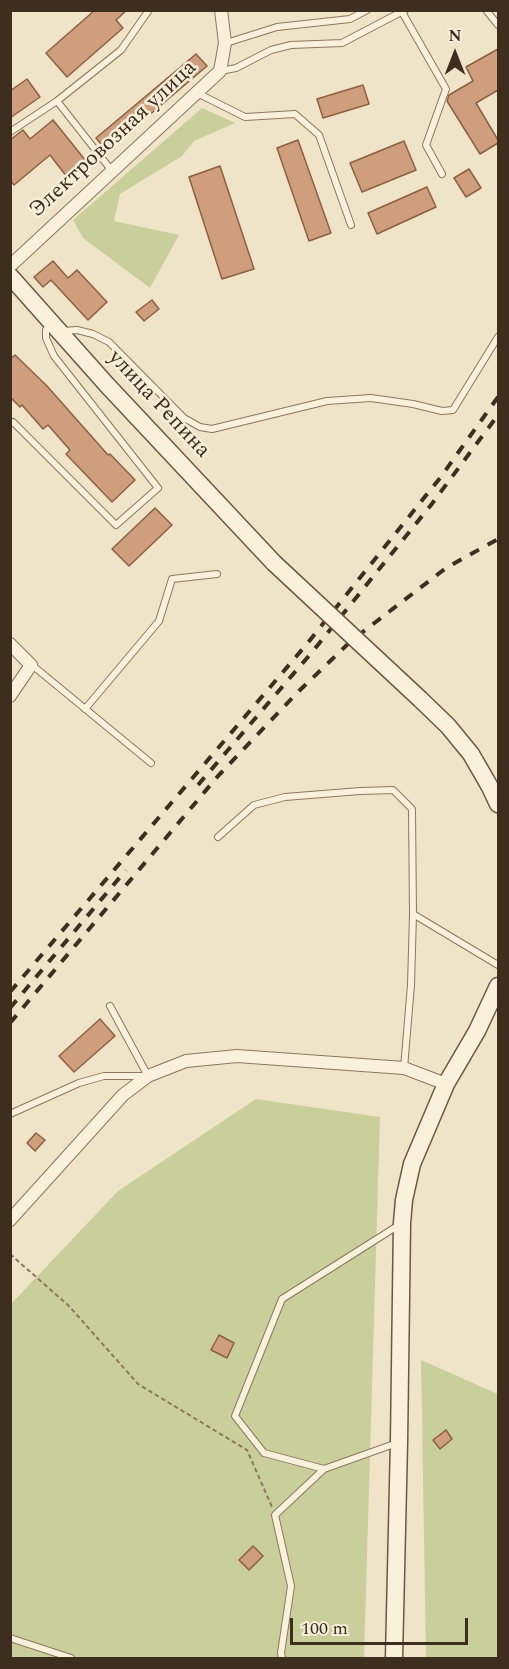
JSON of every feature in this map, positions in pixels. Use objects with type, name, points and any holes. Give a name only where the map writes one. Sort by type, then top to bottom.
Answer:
[{"type":"main road","name":"улица Репина","points":[[10,276],[107,385],[274,563],[448,726],[471,754],[498,804]]},
{"type":"main road","points":[[394,1659],[404,1200],[412,1164],[446,1084],[477,1031],[498,986]]},
{"type":"street","points":[[220,70],[225,43],[221,10]]},
{"type":"street","name":"Электровозная улица","points":[[10,266],[220,70]]},
{"type":"street","points":[[10,644],[31,665],[10,696]]},
{"type":"street","points":[[10,1220],[123,1095],[148,1076],[186,1061],[237,1056],[404,1068],[446,1084]]},
{"type":"lane","points":[[10,132],[57,101],[121,50],[149,10]]},
{"type":"lane","points":[[225,43],[277,27],[350,19],[366,10]]},
{"type":"lane","points":[[486,10],[498,25]]},
{"type":"lane","points":[[220,70],[237,68],[271,50],[291,45],[342,43],[403,11],[446,89],[426,145],[442,174]]},
{"type":"lane","points":[[196,93],[244,117],[296,114],[319,135],[351,225]]},
{"type":"lane","points":[[57,101],[112,171]]},
{"type":"lane","points":[[11,422],[116,525],[158,488],[54,356],[46,338],[46,330],[56,327],[77,330],[93,334],[109,342],[184,418],[200,427],[212,429],[327,401],[371,398],[442,411],[453,410],[498,337]]},
{"type":"lane","points":[[85,709],[159,621],[172,579],[217,574]]},
{"type":"lane","points":[[31,665],[151,763]]},
{"type":"lane","points":[[218,837],[254,805],[285,797],[393,790],[412,809],[411,985],[404,1068]]},
{"type":"lane","points":[[413,914],[498,965]]},
{"type":"lane","points":[[10,1114],[79,1083],[104,1076],[148,1076],[110,1006]]},
{"type":"lane","points":[[324,1469],[264,1453],[235,1416],[282,1299],[402,1223]]},
{"type":"lane","points":[[282,1659],[291,1586],[275,1515],[324,1469],[399,1442]]},
{"type":"lane","points":[[10,1638],[71,1659]]},
{"type":"path","points":[[10,1254],[69,1306],[138,1384],[247,1450],[275,1515]]},
{"type":"green space","points":[[202,108],[235,123],[194,141],[182,156],[120,194],[114,221],[179,235],[150,288],[83,238],[73,220]]},
{"type":"green space","points":[[256,1099],[380,1117],[364,1658],[11,1658],[10,1305],[118,1191]]},
{"type":"green space","points":[[421,1360],[498,1394],[498,1658],[426,1658]]},
{"type":"building","points":[[95,10],[127,10],[116,20],[123,28],[67,77],[46,53]]},
{"type":"building","points":[[498,49],[498,90],[476,103],[498,143],[480,154],[447,101],[449,95],[473,81],[466,67]]},
{"type":"building","points":[[196,54],[207,66],[107,151],[96,138]]},
{"type":"building","points":[[27,79],[40,97],[10,118],[10,91]]},
{"type":"building","points":[[363,85],[369,104],[323,118],[317,99]]},
{"type":"building","points":[[53,120],[86,161],[67,177],[50,155],[14,185],[10,180],[10,140],[23,130],[30,139]]},
{"type":"building","points":[[298,140],[331,233],[309,241],[277,148]]},
{"type":"building","points":[[404,141],[416,170],[362,192],[350,163]]},
{"type":"building","points":[[220,166],[254,269],[222,279],[189,177]]},
{"type":"building","points":[[469,169],[481,188],[466,197],[454,178]]},
{"type":"building","points":[[427,187],[436,207],[377,234],[368,213]]},
{"type":"building","points":[[53,261],[68,278],[77,270],[107,302],[88,320],[51,280],[43,287],[34,277]]},
{"type":"building","points":[[152,300],[159,309],[144,321],[136,312]]},
{"type":"building","points":[[15,355],[47,386],[108,455],[110,454],[135,480],[112,502],[66,454],[70,450],[48,425],[43,429],[22,405],[20,407],[10,397],[10,359]]},
{"type":"building","points":[[155,508],[172,525],[129,566],[112,549]]},
{"type":"building","points":[[100,1019],[115,1036],[74,1072],[59,1056]]},
{"type":"building","points":[[36,1133],[45,1140],[35,1151],[27,1143]]},
{"type":"building","points":[[219,1335],[234,1343],[227,1358],[211,1350]]},
{"type":"building","points":[[446,1430],[452,1439],[440,1449],[433,1440]]},
{"type":"building","points":[[253,1546],[263,1556],[249,1570],[239,1560]]},
{"type":"railway","points":[[10,992],[306,645],[440,478],[498,397]]},
{"type":"railway","points":[[198,785],[313,651],[431,505],[498,415]]},
{"type":"railway","points":[[10,1023],[218,776],[299,691],[351,641],[446,568],[498,539]]},
{"type":"railway","points":[[10,1008],[126,870]]}]
